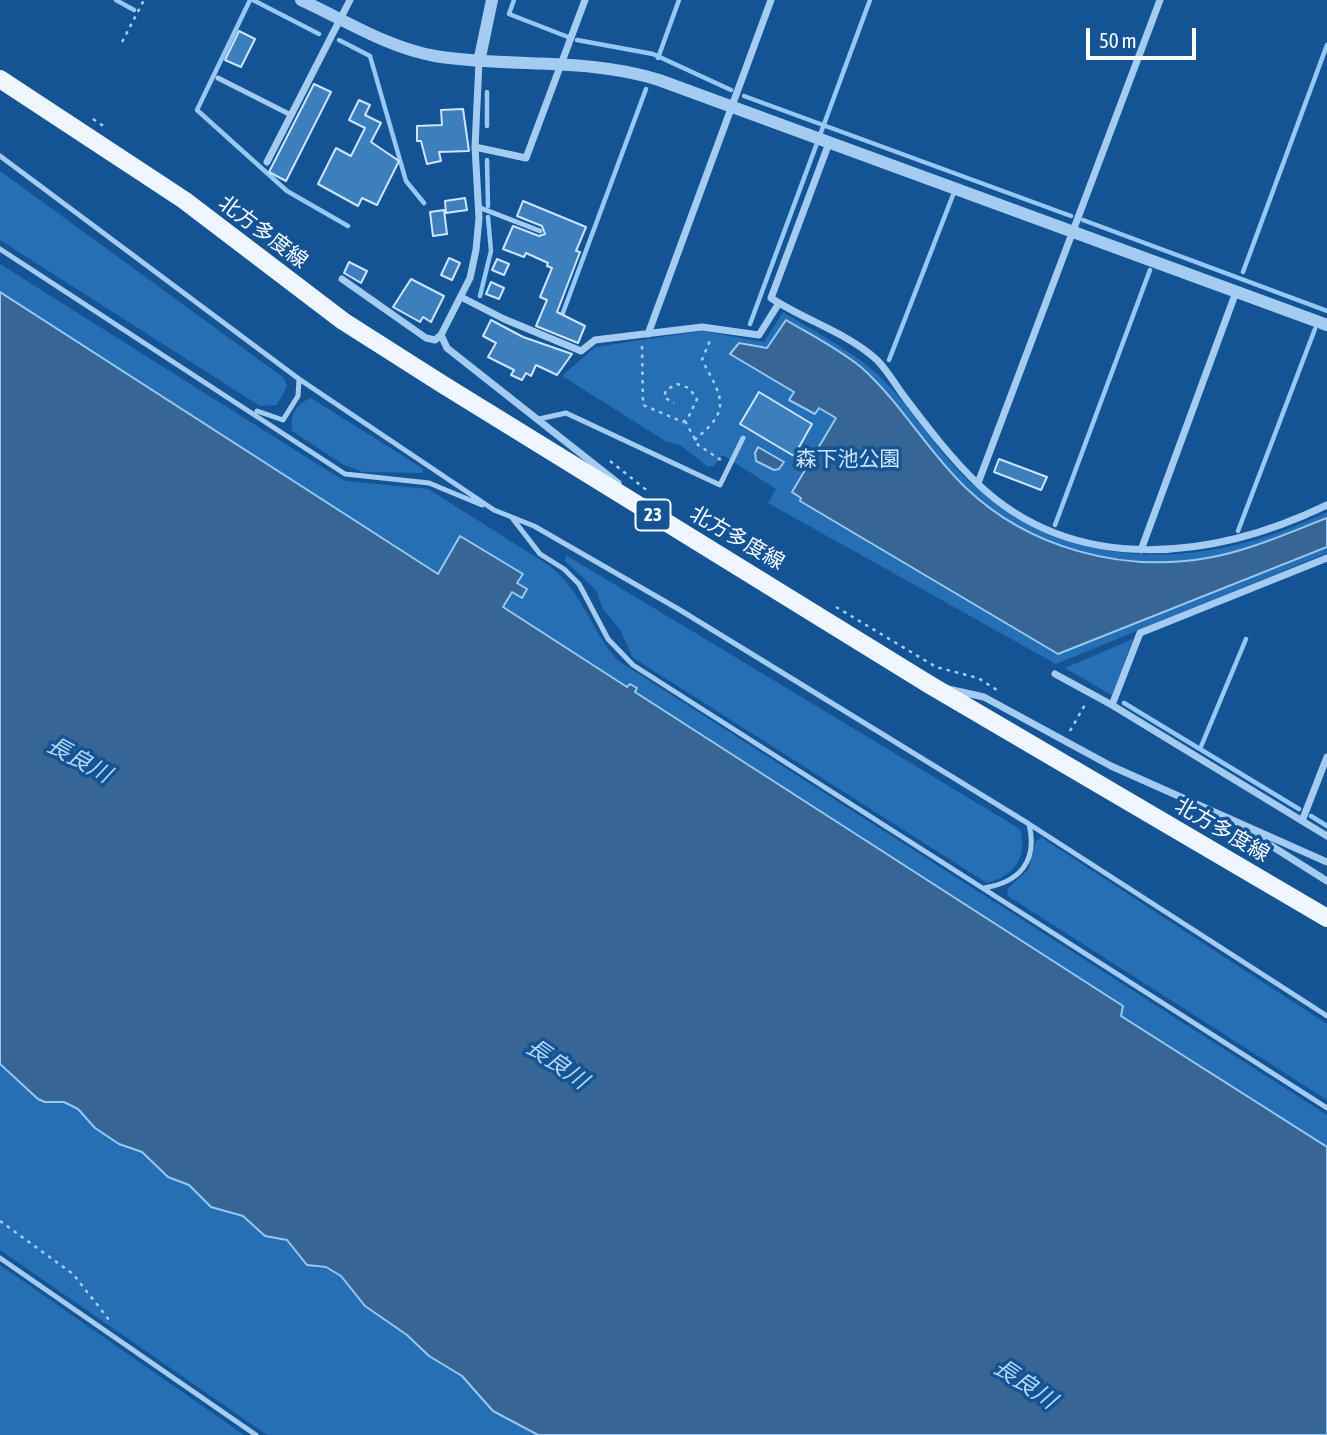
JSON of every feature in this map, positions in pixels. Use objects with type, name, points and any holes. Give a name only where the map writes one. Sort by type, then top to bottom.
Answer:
[{"type":"main road","name":"北方多度線","points":[[0,79],[184,200],[344,321],[930,685],[1327,918]]},
{"type":"street","points":[[301,0],[397,45],[431,55],[479,62],[561,65],[634,72],[1327,325]]},
{"type":"street","points":[[267,162],[350,0]]},
{"type":"street","points":[[342,279],[426,338],[435,340],[441,335],[470,278],[476,250],[478,207],[475,147],[479,62],[492,0]]},
{"type":"street","points":[[475,147],[526,158],[586,0]]},
{"type":"street","points":[[645,335],[771,0]]},
{"type":"street","points":[[978,484],[1160,0]]},
{"type":"street","points":[[823,141],[771,299],[876,360],[929,430],[978,484],[1016,512],[1079,540],[1141,551],[1189,549],[1235,541],[1297,520],[1327,505]]},
{"type":"street","points":[[1141,551],[1236,292]]},
{"type":"street","points":[[461,297],[504,319],[581,351],[595,341],[702,327],[759,335],[779,303]]},
{"type":"street","points":[[441,335],[447,348],[539,419],[658,518]]},
{"type":"street","points":[[1112,705],[1140,633],[1327,558]]},
{"type":"street","points":[[1055,674],[1112,705],[1327,836]]},
{"type":"street","points":[[930,685],[984,697],[1099,760],[1327,862]]},
{"type":"street","points":[[1302,821],[1327,757]]},
{"type":"street","points":[[1231,820],[1327,881]]},
{"type":"lane","points":[[218,78],[291,115]]},
{"type":"lane","points":[[0,156],[299,379],[494,510]]},
{"type":"lane","points":[[478,207],[540,231]]},
{"type":"lane","points":[[0,249],[248,408],[345,474],[429,483],[534,526],[680,610],[1029,824],[1327,1016]]},
{"type":"lane","points":[[248,408],[283,420],[298,396],[299,379]]},
{"type":"lane","points":[[539,419],[566,413],[720,485],[743,438]]},
{"type":"lane","points":[[512,517],[540,554],[564,569],[579,584],[608,639],[633,665],[1327,1108]]},
{"type":"lane","points":[[984,888],[1011,881],[1024,867],[1032,839],[1029,824]]},
{"type":"lane","points":[[0,1258],[256,1435]]},
{"type":"path","points":[[122,42],[144,0]]},
{"type":"path","points":[[694,440],[717,421],[720,413],[718,391],[702,360],[714,329]]},
{"type":"path","points":[[645,335],[643,405],[675,421],[685,421]]},
{"type":"path","points":[[674,403],[664,397],[670,387],[677,384],[695,393],[694,406],[685,421]]},
{"type":"path","points":[[685,421],[694,440],[730,465]]},
{"type":"path","points":[[603,456],[633,477],[656,499]]},
{"type":"path","points":[[829,602],[936,667],[978,678],[1000,692]]},
{"type":"path","points":[[1068,734],[1091,693]]},
{"type":"path","points":[[0,1221],[73,1273],[111,1322]]},
{"type":"green space","points":[[0,171],[284,378],[287,386],[277,405],[260,406],[0,240]]},
{"type":"green space","points":[[0,264],[333,474],[346,481],[428,489],[547,564],[559,574],[577,597],[617,660],[1327,1115],[1327,1147],[1121,1016],[1122,1006],[635,692],[636,688],[630,684],[628,688],[502,607],[512,591],[522,597],[517,583],[522,574],[460,536],[439,575],[0,292]]},
{"type":"green space","name":"森下池公園","points":[[783,312],[843,348],[876,373],[951,462],[978,489],[1018,518],[1060,538],[1104,550],[1148,554],[1193,553],[1283,531],[1327,512],[1327,553],[1056,664],[768,503],[776,489],[723,455],[714,466],[707,466],[680,445],[667,442],[562,376],[595,347],[702,331],[764,342]]},
{"type":"green space","points":[[311,398],[422,468],[423,473],[363,472],[344,465],[292,431],[295,410]]},
{"type":"green space","points":[[566,555],[1020,829],[1022,849],[1017,864],[1005,876],[987,883],[632,657],[621,631],[603,609],[596,590],[565,561]]},
{"type":"green space","points":[[1133,639],[1112,695],[1065,668]]},
{"type":"green space","points":[[1042,838],[1327,1024],[1327,1100],[1008,896],[1007,889],[1028,870],[1036,841]]},
{"type":"green space","points":[[0,1064],[45,1102],[64,1102],[78,1109],[95,1128],[119,1144],[142,1152],[159,1170],[189,1185],[202,1200],[243,1216],[265,1236],[287,1240],[317,1268],[325,1267],[341,1276],[365,1306],[462,1376],[482,1397],[538,1435],[267,1435],[0,1250]]},
{"type":"green space","points":[[0,1265],[244,1435],[0,1435]]},
{"type":"water","name":"長良川","points":[[0,292],[438,574],[460,536],[523,574],[517,583],[527,589],[522,598],[512,592],[503,607],[627,687],[630,684],[637,688],[635,692],[1123,1006],[1121,1016],[1327,1147],[1327,1435],[538,1435],[493,1411],[462,1376],[429,1356],[407,1335],[365,1306],[341,1276],[326,1267],[307,1265],[287,1240],[265,1236],[243,1216],[211,1207],[189,1185],[168,1177],[142,1152],[119,1144],[95,1128],[78,1109],[64,1102],[45,1102],[38,1099],[0,1064]]},
{"type":"water","name":"森下池公園","points":[[786,320],[862,368],[889,396],[952,474],[991,509],[1048,540],[1078,551],[1110,558],[1175,562],[1238,551],[1327,518],[1327,547],[1058,654],[800,501],[801,498],[792,492],[836,418],[819,408],[815,414],[789,400],[794,392],[730,354],[739,343],[767,348]]},
{"type":"water","points":[[758,447],[784,462],[779,469],[774,470],[756,461],[755,453]]},
{"type":"building","points":[[239,31],[255,39],[241,67],[225,60]]},
{"type":"building","points":[[314,84],[331,92],[286,181],[269,172]]},
{"type":"building","points":[[359,100],[370,105],[365,115],[381,123],[371,142],[399,161],[377,205],[362,198],[358,206],[318,184],[336,148],[351,156],[365,128],[349,120]]},
{"type":"building","points":[[463,109],[469,151],[439,152],[441,161],[427,164],[421,141],[417,141],[417,126],[442,125],[441,110]]},
{"type":"building","points":[[465,198],[467,210],[446,213],[445,201]]},
{"type":"building","points":[[523,201],[586,227],[576,251],[580,252],[557,312],[585,326],[578,343],[536,326],[547,300],[540,297],[552,268],[547,266],[548,263],[526,253],[524,257],[503,249],[513,226],[539,236],[545,234],[542,226],[517,216]]},
{"type":"building","points":[[444,210],[447,234],[433,236],[430,212]]},
{"type":"building","points":[[449,258],[460,263],[452,280],[441,275]]},
{"type":"building","points":[[497,259],[509,264],[504,275],[492,270]]},
{"type":"building","points":[[349,262],[367,271],[361,283],[344,273]]},
{"type":"building","points":[[411,279],[444,296],[431,322],[423,317],[420,322],[393,307]]},
{"type":"building","points":[[491,282],[504,288],[499,299],[486,294]]},
{"type":"building","points":[[491,320],[523,337],[572,354],[557,375],[536,365],[531,376],[526,373],[522,380],[511,375],[514,370],[488,357],[496,343],[483,336]]},
{"type":"building","points":[[759,392],[812,424],[794,456],[740,424]]},
{"type":"building","points":[[999,459],[1047,477],[1041,490],[994,472]]},
{"type":"waterway","points":[[116,0],[134,10]]},
{"type":"waterway","points":[[250,0],[197,110],[287,191],[348,226]]},
{"type":"waterway","points":[[253,0],[319,34]]},
{"type":"waterway","points":[[514,0],[509,14],[568,37]]},
{"type":"waterway","points":[[658,58],[679,0]]},
{"type":"waterway","points":[[750,324],[870,0]]},
{"type":"waterway","points":[[339,40],[370,56],[406,181],[424,203]]},
{"type":"waterway","points":[[577,40],[653,54],[731,90]]},
{"type":"waterway","points":[[1243,272],[1327,45]]},
{"type":"waterway","points":[[561,318],[646,89]]},
{"type":"waterway","points":[[487,92],[487,126]]},
{"type":"waterway","points":[[744,96],[1071,216]]},
{"type":"waterway","points":[[487,160],[488,206]]},
{"type":"waterway","points":[[889,360],[953,195]]},
{"type":"waterway","points":[[480,296],[491,251],[488,217]]},
{"type":"waterway","points":[[1083,220],[1327,311]]},
{"type":"waterway","points":[[1055,525],[1150,270]]},
{"type":"waterway","points":[[1238,531],[1315,329]]},
{"type":"waterway","points":[[1200,749],[1246,639]]},
{"type":"waterway","points":[[1124,703],[1299,809]]},
{"type":"waterway","points":[[1311,816],[1327,826]]}]
